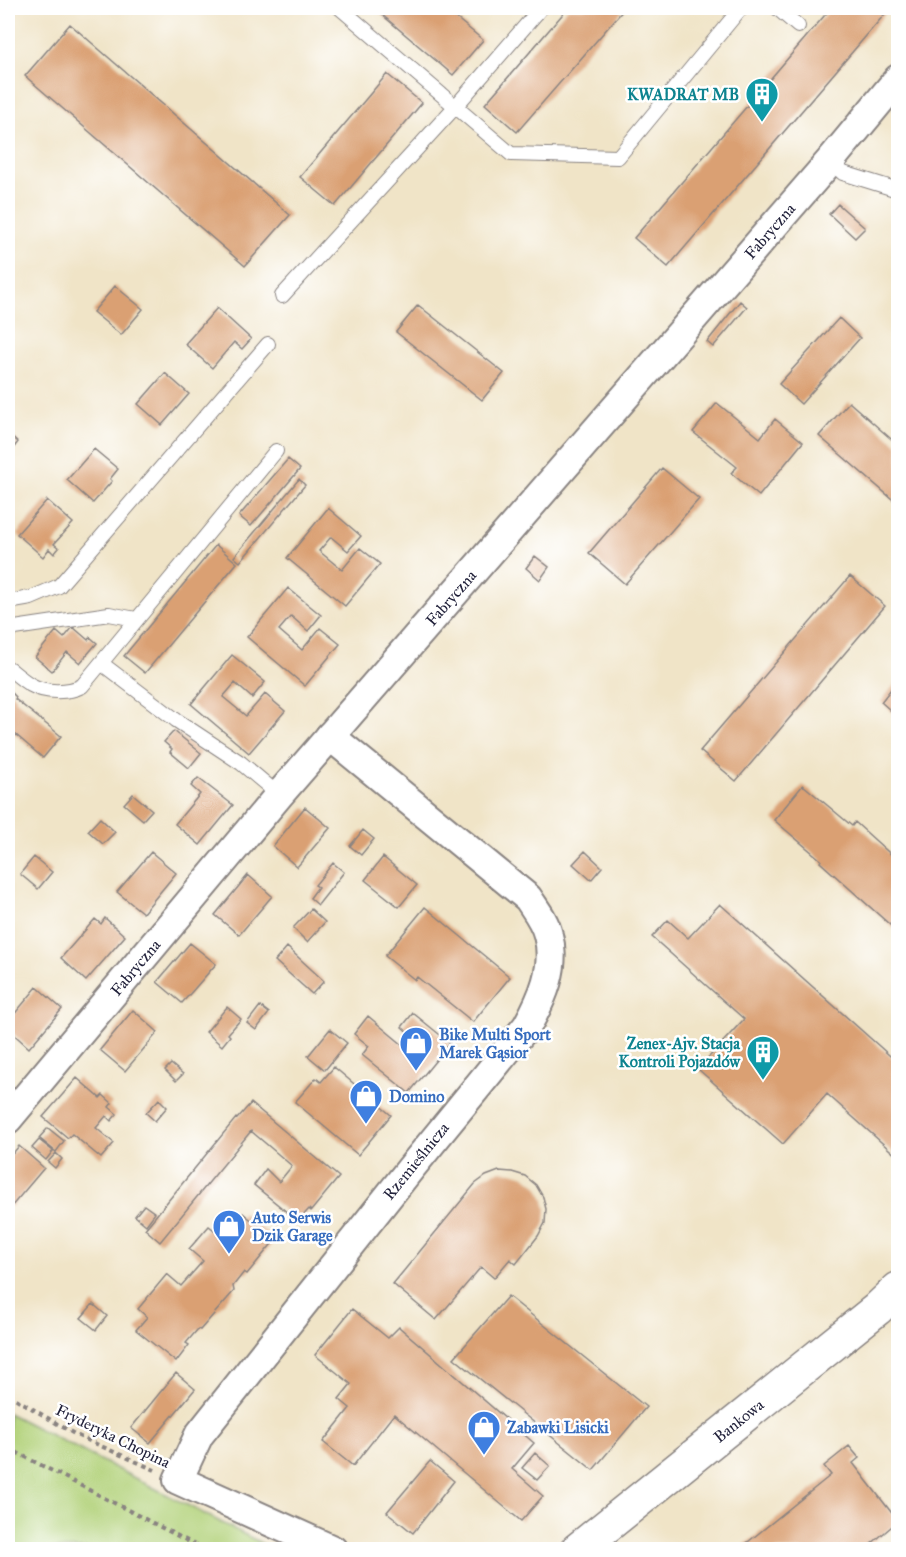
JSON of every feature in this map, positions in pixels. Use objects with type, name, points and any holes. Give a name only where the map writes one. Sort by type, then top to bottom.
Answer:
[{"type":"street","name":"Fabryczna","points":[[8,1119],[279,795],[830,161],[898,79]]},
{"type":"street","name":"Rzemieślnicza","points":[[178,1480],[199,1435],[527,1026],[542,1000],[551,964],[549,935],[528,897],[330,736]]},
{"type":"street","name":"Bankowa","points":[[577,1550],[849,1332],[898,1289]]},
{"type":"street","points":[[178,1480],[333,1550]]},
{"type":"lane","points":[[340,8],[511,154],[618,157],[741,8]]},
{"type":"lane","points":[[282,296],[455,107],[541,8]]},
{"type":"lane","points":[[777,8],[798,26]]},
{"type":"lane","points":[[830,161],[843,173],[898,190]]},
{"type":"lane","points":[[8,602],[31,598],[59,586],[268,344]]},
{"type":"lane","points":[[8,668],[31,686],[41,689],[66,691],[82,686],[276,451]]},
{"type":"lane","points":[[8,629],[109,614],[136,619]]},
{"type":"lane","points":[[101,663],[176,720],[241,763],[279,795]]},
{"type":"path","name":"Fryderyka Chopina","points":[[8,1394],[76,1435],[178,1480]]},
{"type":"path","points":[[8,1448],[205,1550]]},
{"type":"green space","points":[[8,1413],[273,1549],[8,1549]]},
{"type":"building","points":[[374,8],[444,8],[483,40],[453,75]]},
{"type":"building","points":[[568,8],[625,8],[517,132],[485,104]]},
{"type":"building","name":"KWADRAT MB","points":[[831,8],[890,8],[668,267],[634,238]]},
{"type":"building","points":[[70,24],[290,215],[245,266],[25,76]]},
{"type":"building","points":[[387,74],[422,103],[335,206],[300,177]]},
{"type":"building","points":[[838,204],[865,228],[855,238],[829,214]]},
{"type":"building","points":[[115,286],[143,309],[121,335],[93,312]]},
{"type":"building","points":[[740,301],[747,307],[713,347],[707,342]]},
{"type":"building","points":[[418,305],[504,373],[482,400],[396,332]]},
{"type":"building","points":[[217,308],[251,339],[242,349],[234,342],[212,368],[185,344]]},
{"type":"building","points":[[839,318],[860,338],[801,404],[779,384]]},
{"type":"building","points":[[165,373],[189,394],[162,425],[138,404]]},
{"type":"building","points":[[849,402],[898,445],[898,504],[819,436]]},
{"type":"building","points":[[717,403],[760,438],[775,419],[803,442],[759,496],[731,473],[737,467],[693,432]]},
{"type":"building","points":[[8,433],[18,442],[8,455]]},
{"type":"building","points":[[94,449],[118,469],[110,479],[112,481],[93,503],[67,480]]},
{"type":"building","points":[[288,459],[300,469],[251,526],[239,516]]},
{"type":"building","points":[[662,468],[699,499],[625,584],[589,553]]},
{"type":"building","points":[[299,479],[305,485],[240,562],[234,557]]},
{"type":"building","points":[[47,500],[73,523],[54,544],[59,548],[54,554],[49,549],[43,557],[17,534]]},
{"type":"building","points":[[328,508],[361,536],[348,551],[331,537],[319,551],[342,570],[360,548],[380,564],[345,606],[287,558]]},
{"type":"building","points":[[216,545],[237,563],[145,673],[124,656]]},
{"type":"building","points":[[535,556],[549,567],[540,580],[526,568]]},
{"type":"building","points":[[850,576],[885,606],[736,781],[700,751]]},
{"type":"building","points":[[288,588],[321,615],[308,631],[291,616],[279,630],[302,650],[320,628],[340,644],[305,686],[247,637]]},
{"type":"building","points":[[73,627],[88,640],[90,637],[97,643],[80,663],[67,652],[52,671],[35,657],[56,631],[64,638]]},
{"type":"building","points":[[232,655],[265,682],[252,698],[235,683],[223,697],[246,716],[265,694],[285,711],[249,753],[191,704]]},
{"type":"building","points":[[898,680],[898,717],[881,702]]},
{"type":"building","points":[[8,689],[16,697],[15,699],[61,736],[43,758],[8,728]]},
{"type":"building","points":[[174,731],[201,753],[189,768],[170,752],[172,749],[164,742]]},
{"type":"building","points":[[198,778],[233,805],[200,845],[175,824],[200,794],[191,786]]},
{"type":"building","points":[[803,785],[852,826],[855,822],[896,859],[898,855],[898,932],[820,862],[821,860],[774,820]]},
{"type":"building","points":[[133,794],[152,810],[143,820],[124,804]]},
{"type":"building","points":[[305,807],[330,828],[297,867],[273,846]]},
{"type":"building","points":[[100,818],[115,832],[103,844],[88,831]]},
{"type":"building","points":[[363,830],[374,839],[361,855],[350,846]]},
{"type":"building","points":[[585,851],[602,867],[591,880],[573,864]]},
{"type":"building","points":[[151,852],[176,873],[143,913],[117,892]]},
{"type":"building","points":[[34,857],[52,872],[38,889],[20,874]]},
{"type":"building","points":[[383,857],[417,885],[399,907],[365,880]]},
{"type":"building","points":[[333,863],[344,872],[318,905],[310,898],[318,887],[315,885]]},
{"type":"building","points":[[248,875],[272,896],[239,935],[215,915]]},
{"type":"building","points":[[720,904],[898,1063],[898,1157],[827,1094],[783,1144],[698,1069],[744,1019],[652,937],[668,920],[688,938]]},
{"type":"building","points":[[425,907],[510,977],[473,1022],[417,977],[415,980],[385,956]]},
{"type":"building","points":[[311,909],[325,922],[307,942],[293,928]]},
{"type":"building","points":[[105,918],[125,936],[86,981],[61,958],[95,919],[101,924]]},
{"type":"building","points":[[190,943],[216,964],[182,1003],[157,982]]},
{"type":"building","points":[[287,947],[324,981],[312,994],[275,961]]},
{"type":"building","points":[[37,987],[62,1009],[29,1048],[8,1029],[8,1013],[12,1017]]},
{"type":"building","points":[[260,1006],[269,1013],[256,1030],[247,1023]]},
{"type":"building","points":[[227,1007],[241,1019],[228,1034],[230,1036],[222,1046],[206,1032]]},
{"type":"building","points":[[133,1010],[158,1032],[125,1071],[100,1050]]},
{"type":"building","points":[[413,1013],[450,1043],[409,1093],[362,1055],[369,1046],[354,1034],[368,1016],[403,1045],[411,1035],[402,1027]]},
{"type":"building","points":[[330,1029],[347,1043],[325,1070],[308,1056]]},
{"type":"building","points":[[171,1064],[183,1074],[176,1081],[165,1070]]},
{"type":"building","points":[[334,1067],[391,1115],[358,1155],[295,1102],[316,1078],[321,1082]]},
{"type":"building","points":[[77,1078],[100,1098],[103,1095],[112,1103],[109,1107],[117,1114],[111,1121],[106,1116],[96,1128],[114,1143],[101,1158],[72,1134],[68,1138],[43,1117]]},
{"type":"building","points":[[159,1099],[167,1107],[155,1121],[146,1113]]},
{"type":"building","points":[[251,1103],[339,1177],[311,1211],[309,1209],[298,1221],[254,1185],[266,1169],[279,1182],[292,1166],[251,1131],[160,1242],[145,1229],[236,1118]]},
{"type":"building","points":[[48,1128],[64,1141],[56,1152],[39,1138]]},
{"type":"building","points":[[39,1140],[53,1151],[46,1160],[32,1148]]},
{"type":"building","points":[[19,1146],[44,1168],[11,1207],[8,1204],[8,1159]]},
{"type":"building","points":[[56,1153],[62,1159],[55,1168],[48,1162]]},
{"type":"building","points":[[499,1171],[525,1176],[536,1185],[543,1197],[546,1209],[545,1223],[516,1264],[510,1259],[494,1278],[481,1267],[436,1320],[393,1284],[475,1184]]},
{"type":"building","points":[[144,1205],[155,1213],[146,1225],[135,1216]]},
{"type":"building","points":[[243,1213],[275,1240],[247,1274],[244,1272],[233,1286],[234,1291],[186,1343],[189,1345],[176,1362],[136,1330],[147,1317],[138,1309],[167,1274],[181,1286],[203,1261],[189,1249],[209,1226],[223,1237]]},
{"type":"building","points":[[508,1296],[646,1407],[593,1470],[454,1358]]},
{"type":"building","points":[[93,1304],[107,1316],[96,1330],[81,1318]]},
{"type":"building","points":[[352,1309],[388,1338],[399,1327],[534,1443],[512,1469],[543,1496],[521,1521],[394,1414],[353,1466],[323,1442],[350,1408],[339,1399],[351,1384],[315,1355]]},
{"type":"building","points":[[176,1373],[195,1389],[150,1443],[131,1428]]},
{"type":"building","points":[[849,1446],[859,1458],[853,1463],[898,1521],[864,1550],[738,1550],[831,1475],[824,1466]]},
{"type":"building","points":[[535,1453],[550,1466],[537,1480],[522,1468]]},
{"type":"building","points":[[430,1461],[454,1481],[413,1533],[387,1512]]},
{"type":"place","name":"KWADRAT MB","points":[[762,123]]},
{"type":"place","name":"Bike Multi Sport Marek Gąsior","points":[[416,1072]]},
{"type":"place","name":"Zenex-Ajv. Stacja Kontroli Pojazdów","points":[[763,1081]]},
{"type":"place","name":"Domino","points":[[366,1125]]},
{"type":"place","name":"Auto Serwis Dzik Garage","points":[[229,1255]]},
{"type":"place","name":"Zabawki Lisicki","points":[[484,1456]]}]
